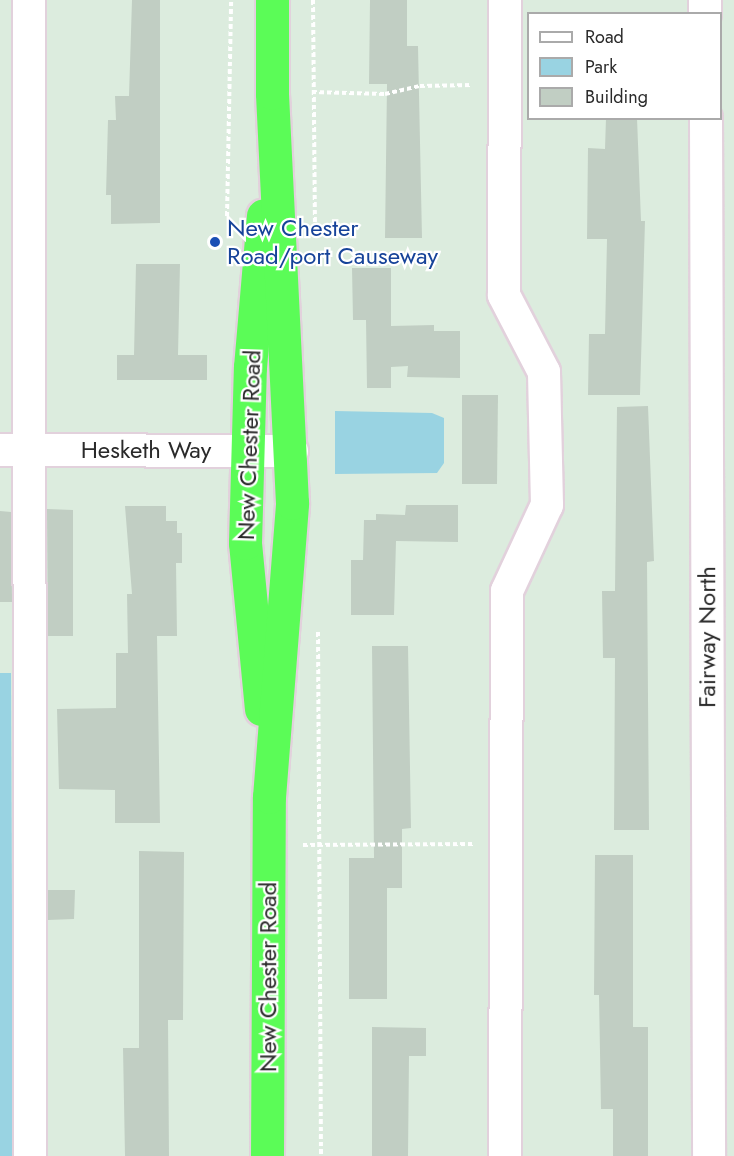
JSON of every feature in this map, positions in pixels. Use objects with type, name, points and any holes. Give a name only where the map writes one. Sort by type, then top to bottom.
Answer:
[{"type":"highway","name":"New Chester Road","points":[[267,1156],[269,797],[292,503],[292,451],[272,93],[272,0]]},
{"type":"highway","name":"New Chester Road","points":[[269,797],[245,543],[250,450],[250,367],[272,93]]},
{"type":"street","points":[[29,0],[14,450],[30,1156]]},
{"type":"street","points":[[505,0],[504,295],[544,372],[547,505],[507,591],[505,1156]]},
{"type":"street","name":"Fairway North","points":[[706,120],[721,227],[720,662],[709,1156]]},
{"type":"street","name":"Hesketh Way","points":[[14,450],[292,451]]},
{"type":"path","points":[[272,93],[385,94],[420,86],[504,84]]},
{"type":"path","points":[[269,844],[506,843]]},
{"type":"green space","points":[[335,411],[432,413],[444,418],[444,463],[437,473],[335,474]]},
{"type":"green space","points":[[0,673],[11,673],[13,1156],[0,1156]]},
{"type":"building","points":[[132,0],[160,0],[160,223],[111,224],[111,195],[106,195],[108,120],[116,120],[115,96],[129,96]]},
{"type":"building","points":[[370,0],[407,0],[407,46],[418,46],[422,238],[385,238],[387,84],[369,84]]},
{"type":"building","points":[[606,120],[637,120],[641,221],[645,221],[640,395],[588,395],[589,334],[605,334],[607,239],[587,239],[588,148],[605,149]]},
{"type":"building","points":[[136,264],[180,264],[178,355],[207,355],[207,380],[117,380],[117,355],[134,355]]},
{"type":"building","points":[[352,268],[391,268],[391,326],[434,325],[434,331],[460,331],[460,378],[407,377],[408,366],[391,367],[391,388],[367,388],[366,320],[353,320]]},
{"type":"building","points":[[462,395],[498,395],[497,484],[462,484]]},
{"type":"building","points":[[648,406],[654,561],[647,562],[649,830],[614,830],[615,658],[603,658],[602,591],[615,591],[617,407]]},
{"type":"building","points":[[406,505],[458,505],[458,542],[396,541],[394,615],[351,615],[351,560],[363,560],[364,520],[376,520],[376,514],[405,515]]},
{"type":"building","points":[[125,506],[166,506],[166,521],[177,521],[177,533],[182,533],[182,563],[176,563],[177,636],[157,636],[160,823],[115,823],[115,790],[59,789],[57,709],[116,708],[116,653],[128,653],[127,594],[132,594]]},
{"type":"building","points":[[47,509],[73,510],[73,636],[48,636]]},
{"type":"building","points":[[0,511],[11,512],[12,602],[0,602]]},
{"type":"building","points":[[372,646],[408,646],[411,828],[402,829],[402,888],[387,888],[387,999],[349,999],[349,858],[374,858]]},
{"type":"building","points":[[139,851],[184,852],[183,1020],[168,1020],[169,1156],[125,1156],[123,1048],[139,1048]]},
{"type":"building","points":[[595,855],[633,855],[633,1027],[648,1027],[648,1156],[613,1156],[613,1109],[601,1109],[599,995],[594,995]]},
{"type":"building","points":[[48,890],[75,890],[74,919],[48,920]]},
{"type":"building","points":[[372,1027],[426,1028],[426,1056],[409,1056],[408,1156],[372,1156]]},
{"type":"place","name":"New Chester Road/port Causeway","points":[[215,242]]}]
